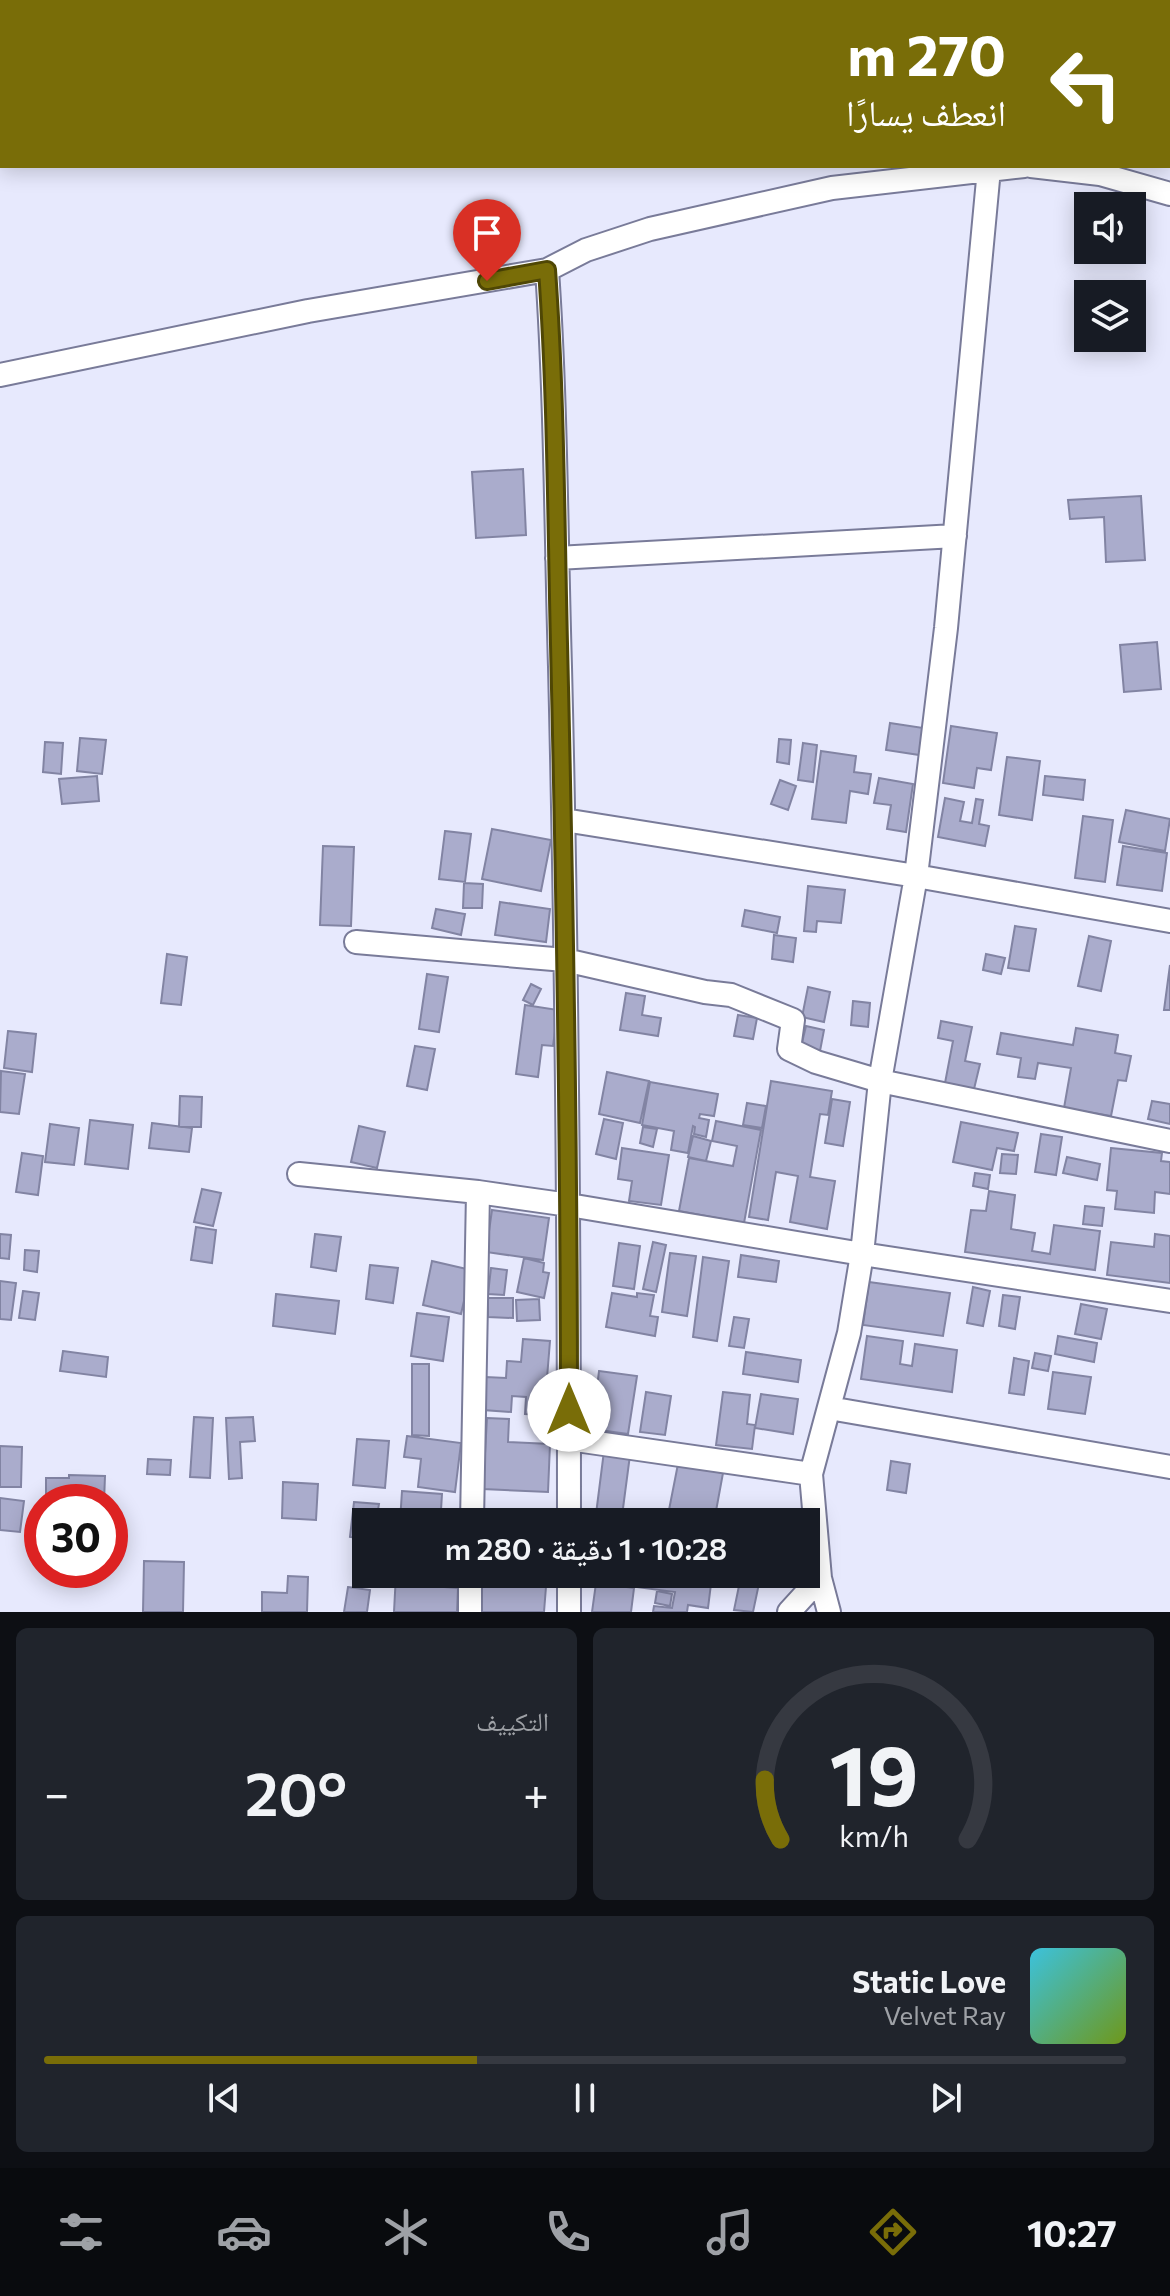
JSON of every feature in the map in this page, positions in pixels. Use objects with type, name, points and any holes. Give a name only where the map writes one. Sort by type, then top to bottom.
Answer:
[{"type":"street","points":[[0,375],[308,311],[547,270],[586,250],[650,229],[832,188],[1001,168]]},
{"type":"street","points":[[1048,168],[1100,174],[1170,194]]},
{"type":"street","points":[[814,1508],[811,1474],[849,1333],[862,1254],[880,1081],[916,876],[955,536],[989,169]]},
{"type":"street","points":[[547,270],[554,394],[564,820],[569,1508]]},
{"type":"street","points":[[557,558],[955,536]]},
{"type":"street","points":[[564,820],[916,876],[1170,921]]},
{"type":"street","points":[[356,942],[565,960],[731,995],[793,1020],[789,1049],[792,1052],[880,1081],[1170,1141]]},
{"type":"street","points":[[299,1174],[478,1192],[569,1205],[1170,1301]]},
{"type":"street","points":[[472,1508],[478,1192]]},
{"type":"street","points":[[829,1408],[1170,1467]]},
{"type":"street","points":[[569,1439],[811,1474]]},
{"type":"street","points":[[820,1578],[829,1612]]},
{"type":"street","points":[[470,1588],[470,1612]]},
{"type":"street","points":[[569,1588],[569,1612]]},
{"type":"street","points":[[789,1612],[811,1588]]},
{"type":"building","points":[[523,469],[526,535],[476,538],[472,472]]},
{"type":"building","points":[[1141,496],[1145,560],[1106,562],[1104,517],[1070,519],[1068,500]]},
{"type":"building","points":[[1157,642],[1161,689],[1124,692],[1120,645]]},
{"type":"building","points":[[890,723],[930,729],[926,756],[886,750]]},
{"type":"building","points":[[951,726],[997,733],[991,770],[977,768],[974,788],[943,783]]},
{"type":"building","points":[[80,738],[106,740],[102,774],[77,771]]},
{"type":"building","points":[[779,739],[791,740],[789,764],[777,762]]},
{"type":"building","points":[[45,742],[63,743],[61,774],[43,772]]},
{"type":"building","points":[[803,743],[817,745],[813,782],[798,780]]},
{"type":"building","points":[[821,751],[856,756],[854,772],[871,774],[868,794],[850,791],[846,823],[812,819]]},
{"type":"building","points":[[1007,757],[1040,761],[1032,820],[999,815]]},
{"type":"building","points":[[97,776],[99,801],[62,804],[59,779]]},
{"type":"building","points":[[1045,776],[1085,780],[1083,800],[1043,795]]},
{"type":"building","points":[[879,778],[913,784],[906,832],[887,829],[891,805],[874,803]]},
{"type":"building","points":[[780,780],[796,786],[788,810],[771,804]]},
{"type":"building","points":[[945,798],[964,802],[960,821],[972,823],[976,799],[983,800],[979,824],[989,826],[985,846],[938,837]]},
{"type":"building","points":[[1126,810],[1170,819],[1165,851],[1119,842]]},
{"type":"building","points":[[1083,816],[1113,820],[1105,882],[1075,878]]},
{"type":"building","points":[[492,829],[551,840],[541,891],[482,879]]},
{"type":"building","points":[[445,831],[471,834],[465,882],[439,879]]},
{"type":"building","points":[[323,846],[354,847],[351,926],[320,925]]},
{"type":"building","points":[[1123,846],[1167,853],[1162,891],[1117,885]]},
{"type":"building","points":[[464,883],[483,884],[482,908],[463,908]]},
{"type":"building","points":[[808,886],[845,890],[841,923],[817,921],[816,932],[804,931]]},
{"type":"building","points":[[500,902],[550,909],[546,942],[495,935]]},
{"type":"building","points":[[436,909],[465,914],[461,935],[432,928]]},
{"type":"building","points":[[745,910],[780,917],[777,933],[742,926]]},
{"type":"building","points":[[1015,926],[1036,929],[1029,971],[1008,968]]},
{"type":"building","points":[[774,935],[796,938],[793,962],[772,959]]},
{"type":"building","points":[[1089,936],[1111,941],[1101,991],[1078,986]]},
{"type":"building","points":[[167,954],[187,957],[181,1005],[161,1003]]},
{"type":"building","points":[[986,954],[1005,958],[1001,974],[983,970]]},
{"type":"building","points":[[1170,965],[1170,1010],[1164,1010]]},
{"type":"building","points":[[427,974],[448,977],[439,1032],[419,1029]]},
{"type":"building","points":[[531,984],[541,989],[533,1005],[523,1000]]},
{"type":"building","points":[[808,987],[830,992],[824,1022],[802,1017]]},
{"type":"building","points":[[626,993],[645,996],[642,1015],[661,1018],[658,1036],[620,1030]]},
{"type":"building","points":[[853,1001],[870,1003],[868,1027],[851,1025]]},
{"type":"building","points":[[525,1005],[558,1010],[553,1046],[542,1045],[538,1077],[516,1074]]},
{"type":"building","points":[[738,1015],[757,1018],[753,1039],[734,1036]]},
{"type":"building","points":[[941,1021],[972,1027],[965,1061],[980,1064],[974,1089],[945,1083],[953,1041],[938,1038]]},
{"type":"building","points":[[806,1026],[824,1030],[820,1051],[801,1047]]},
{"type":"building","points":[[1076,1028],[1118,1035],[1115,1053],[1131,1056],[1126,1081],[1118,1080],[1111,1116],[1064,1108],[1071,1068],[1038,1063],[1035,1079],[1018,1077],[1021,1058],[997,1054],[1001,1033],[1073,1045]]},
{"type":"building","points":[[8,1031],[36,1034],[32,1072],[4,1068]]},
{"type":"building","points":[[415,1046],[435,1049],[427,1090],[407,1086]]},
{"type":"building","points":[[1,1071],[25,1074],[19,1114],[0,1112]]},
{"type":"building","points":[[607,1072],[649,1081],[640,1123],[599,1114]]},
{"type":"building","points":[[771,1081],[832,1091],[828,1115],[820,1114],[810,1177],[835,1181],[827,1229],[790,1222],[798,1176],[776,1172],[768,1220],[749,1217]]},
{"type":"building","points":[[650,1082],[718,1094],[714,1116],[700,1114],[699,1118],[709,1120],[706,1137],[694,1134],[693,1126],[688,1153],[671,1150],[674,1131],[642,1125]]},
{"type":"building","points":[[180,1096],[202,1097],[201,1127],[179,1127]]},
{"type":"building","points":[[832,1099],[850,1102],[843,1146],[825,1143]]},
{"type":"building","points":[[1152,1101],[1170,1104],[1170,1124],[1148,1119]]},
{"type":"building","points":[[747,1103],[766,1106],[762,1128],[743,1125]]},
{"type":"building","points":[[604,1119],[623,1123],[616,1159],[596,1154]]},
{"type":"building","points":[[90,1120],[133,1125],[128,1169],[85,1164]]},
{"type":"building","points":[[716,1121],[761,1130],[744,1223],[679,1211],[689,1158],[733,1166],[737,1146],[712,1141]]},
{"type":"building","points":[[961,1122],[1018,1133],[1014,1151],[997,1148],[992,1170],[953,1162]]},
{"type":"building","points":[[152,1123],[192,1128],[189,1152],[149,1148]]},
{"type":"building","points":[[50,1124],[79,1128],[74,1165],[45,1162]]},
{"type":"building","points":[[359,1126],[385,1132],[377,1168],[351,1162]]},
{"type":"building","points":[[643,1127],[657,1129],[653,1147],[640,1143]]},
{"type":"building","points":[[1041,1134],[1062,1137],[1056,1175],[1035,1172]]},
{"type":"building","points":[[693,1136],[711,1141],[706,1161],[688,1157]]},
{"type":"building","points":[[622,1148],[669,1155],[661,1205],[629,1201],[632,1181],[618,1179]]},
{"type":"building","points":[[1111,1148],[1162,1153],[1161,1161],[1170,1162],[1170,1194],[1155,1192],[1154,1213],[1115,1209],[1117,1191],[1107,1190]]},
{"type":"building","points":[[22,1153],[43,1156],[38,1195],[16,1192]]},
{"type":"building","points":[[1002,1154],[1018,1155],[1016,1174],[1000,1173]]},
{"type":"building","points":[[1067,1157],[1100,1164],[1097,1180],[1063,1173]]},
{"type":"building","points":[[975,1173],[990,1175],[988,1189],[973,1186]]},
{"type":"building","points":[[202,1189],[221,1193],[213,1226],[194,1222]]},
{"type":"building","points":[[989,1191],[1015,1195],[1011,1229],[1035,1233],[1032,1251],[1050,1254],[1054,1225],[1100,1231],[1095,1270],[965,1252],[971,1210],[986,1211]]},
{"type":"building","points":[[1085,1206],[1104,1208],[1102,1226],[1083,1224]]},
{"type":"building","points":[[492,1210],[549,1218],[543,1260],[486,1252]]},
{"type":"building","points":[[196,1227],[216,1230],[212,1263],[191,1260]]},
{"type":"building","points":[[0,1234],[11,1235],[9,1259],[0,1258]]},
{"type":"building","points":[[315,1234],[341,1237],[336,1271],[311,1267]]},
{"type":"building","points":[[1155,1234],[1170,1236],[1170,1283],[1107,1275],[1111,1242],[1154,1247]]},
{"type":"building","points":[[653,1242],[666,1245],[656,1292],[643,1289]]},
{"type":"building","points":[[619,1243],[640,1246],[634,1289],[613,1286]]},
{"type":"building","points":[[25,1250],[39,1251],[37,1272],[24,1270]]},
{"type":"building","points":[[670,1253],[696,1256],[687,1316],[662,1312]]},
{"type":"building","points":[[741,1255],[779,1261],[776,1282],[738,1277]]},
{"type":"building","points":[[703,1257],[729,1261],[717,1341],[693,1337]]},
{"type":"building","points":[[524,1258],[544,1263],[543,1272],[549,1273],[544,1298],[517,1292]]},
{"type":"building","points":[[432,1261],[471,1270],[461,1314],[423,1305]]},
{"type":"building","points":[[370,1265],[398,1268],[393,1303],[366,1299]]},
{"type":"building","points":[[491,1268],[507,1270],[504,1295],[488,1294]]},
{"type":"building","points":[[0,1281],[16,1283],[11,1320],[0,1319]]},
{"type":"building","points":[[869,1282],[950,1293],[943,1336],[863,1325]]},
{"type":"building","points":[[973,1287],[990,1291],[983,1326],[967,1323]]},
{"type":"building","points":[[23,1291],[39,1293],[35,1320],[19,1318]]},
{"type":"building","points":[[612,1293],[637,1297],[637,1293],[654,1295],[650,1316],[658,1317],[655,1336],[606,1327]]},
{"type":"building","points":[[276,1294],[339,1301],[335,1334],[273,1326]]},
{"type":"building","points":[[1003,1295],[1020,1297],[1015,1329],[999,1326]]},
{"type":"building","points":[[488,1298],[513,1298],[513,1318],[488,1317]]},
{"type":"building","points":[[539,1299],[540,1320],[517,1321],[516,1300]]},
{"type":"building","points":[[1081,1304],[1107,1309],[1101,1339],[1075,1334]]},
{"type":"building","points":[[417,1313],[449,1317],[443,1361],[411,1356]]},
{"type":"building","points":[[734,1317],[749,1319],[744,1348],[729,1346]]},
{"type":"building","points":[[867,1336],[903,1341],[900,1364],[912,1366],[915,1344],[957,1350],[952,1392],[861,1379]]},
{"type":"building","points":[[1058,1336],[1097,1343],[1094,1362],[1055,1354]]},
{"type":"building","points":[[523,1339],[550,1341],[544,1415],[525,1414],[526,1397],[512,1396],[511,1412],[483,1410],[486,1377],[506,1378],[507,1361],[521,1362]]},
{"type":"building","points":[[63,1351],[108,1357],[106,1377],[60,1371]]},
{"type":"building","points":[[746,1352],[801,1360],[798,1382],[743,1374]]},
{"type":"building","points":[[1035,1353],[1051,1356],[1048,1371],[1032,1368]]},
{"type":"building","points":[[1014,1358],[1029,1361],[1024,1395],[1009,1393]]},
{"type":"building","points":[[412,1364],[429,1364],[429,1436],[412,1435]]},
{"type":"building","points":[[599,1371],[637,1376],[628,1434],[592,1429]]},
{"type":"building","points":[[1053,1372],[1091,1377],[1085,1414],[1048,1409]]},
{"type":"building","points":[[646,1392],[671,1396],[665,1435],[640,1432]]},
{"type":"building","points":[[723,1392],[750,1395],[747,1424],[755,1425],[752,1449],[716,1445]]},
{"type":"building","points":[[761,1394],[798,1399],[793,1434],[755,1428]]},
{"type":"building","points":[[194,1417],[213,1418],[210,1478],[190,1477]]},
{"type":"building","points":[[253,1417],[255,1441],[240,1442],[242,1478],[229,1479],[226,1418]]},
{"type":"building","points":[[487,1418],[509,1419],[508,1442],[550,1444],[548,1492],[483,1489]]},
{"type":"building","points":[[407,1436],[461,1443],[455,1492],[418,1487],[421,1459],[404,1457]]},
{"type":"building","points":[[357,1439],[389,1441],[385,1488],[353,1485]]},
{"type":"building","points":[[0,1446],[22,1447],[21,1487],[0,1487]]},
{"type":"building","points":[[604,1451],[630,1455],[623,1508],[597,1508]]},
{"type":"building","points":[[148,1459],[171,1460],[170,1475],[147,1474]]},
{"type":"building","points":[[891,1461],[910,1464],[906,1493],[887,1490]]},
{"type":"building","points":[[678,1464],[723,1473],[717,1508],[669,1508]]},
{"type":"building","points":[[69,1475],[105,1476],[105,1484],[46,1484],[46,1478],[69,1478]]},
{"type":"building","points":[[283,1482],[318,1484],[316,1520],[282,1518]]},
{"type":"building","points":[[402,1491],[442,1494],[441,1508],[401,1508]]},
{"type":"building","points":[[0,1498],[24,1501],[20,1532],[0,1530]]},
{"type":"building","points":[[354,1502],[379,1504],[378,1508],[353,1508]]},
{"type":"building","points":[[144,1561],[184,1562],[183,1612],[143,1612]]},
{"type":"building","points":[[288,1576],[308,1577],[307,1612],[262,1612],[262,1592],[287,1593]]},
{"type":"building","points":[[348,1587],[370,1590],[367,1612],[344,1612]]},
{"type":"building","points":[[395,1588],[458,1588],[457,1612],[394,1612]]},
{"type":"building","points":[[480,1588],[546,1588],[544,1612],[479,1612]]},
{"type":"building","points":[[595,1588],[634,1588],[631,1612],[592,1612]]},
{"type":"building","points":[[644,1588],[710,1588],[708,1608],[688,1605],[687,1612],[653,1612],[654,1606],[672,1608],[675,1592]]},
{"type":"building","points":[[739,1588],[758,1588],[753,1612],[734,1610]]},
{"type":"building","points":[[657,1591],[672,1594],[670,1606],[655,1603]]},
{"type":"route","points":[[487,281],[547,270],[554,394],[564,820],[569,1410]]}]
